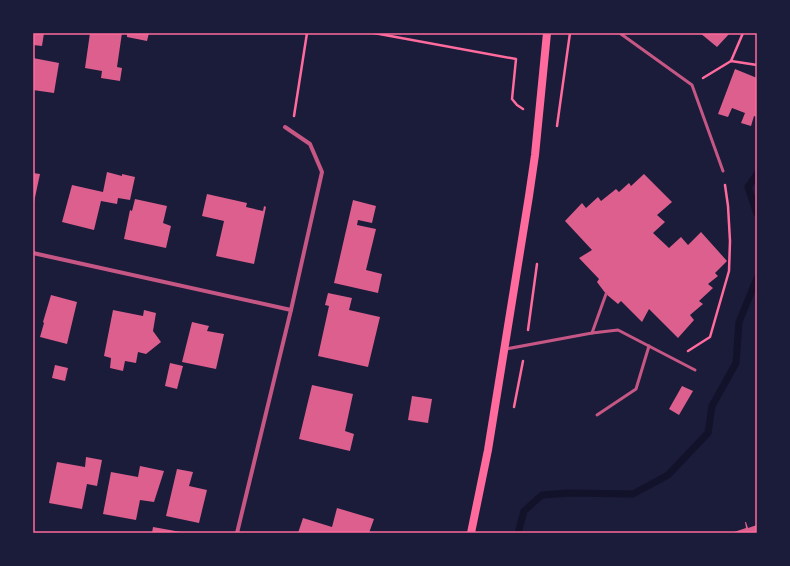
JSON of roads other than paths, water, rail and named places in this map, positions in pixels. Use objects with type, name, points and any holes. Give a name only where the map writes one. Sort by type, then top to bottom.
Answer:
[{"type":"main road","points":[[471,533],[488,450],[533,169],[547,33]]},
{"type":"street","points":[[237,533],[291,310],[322,172],[310,144],[285,127]]},
{"type":"street","points":[[33,253],[291,310]]},
{"type":"lane","points":[[620,33],[692,84],[723,171]]},
{"type":"lane","points":[[592,333],[606,294]]},
{"type":"lane","points":[[504,349],[592,333],[618,330],[696,370]]},
{"type":"lane","points":[[597,415],[636,389],[649,346]]},
{"type":"waterway","points":[[757,174],[748,187],[757,214]]},
{"type":"waterway","points":[[518,533],[524,511],[542,495],[569,493],[633,494],[668,475],[708,433],[712,406],[736,363],[739,322],[757,278]]}]
